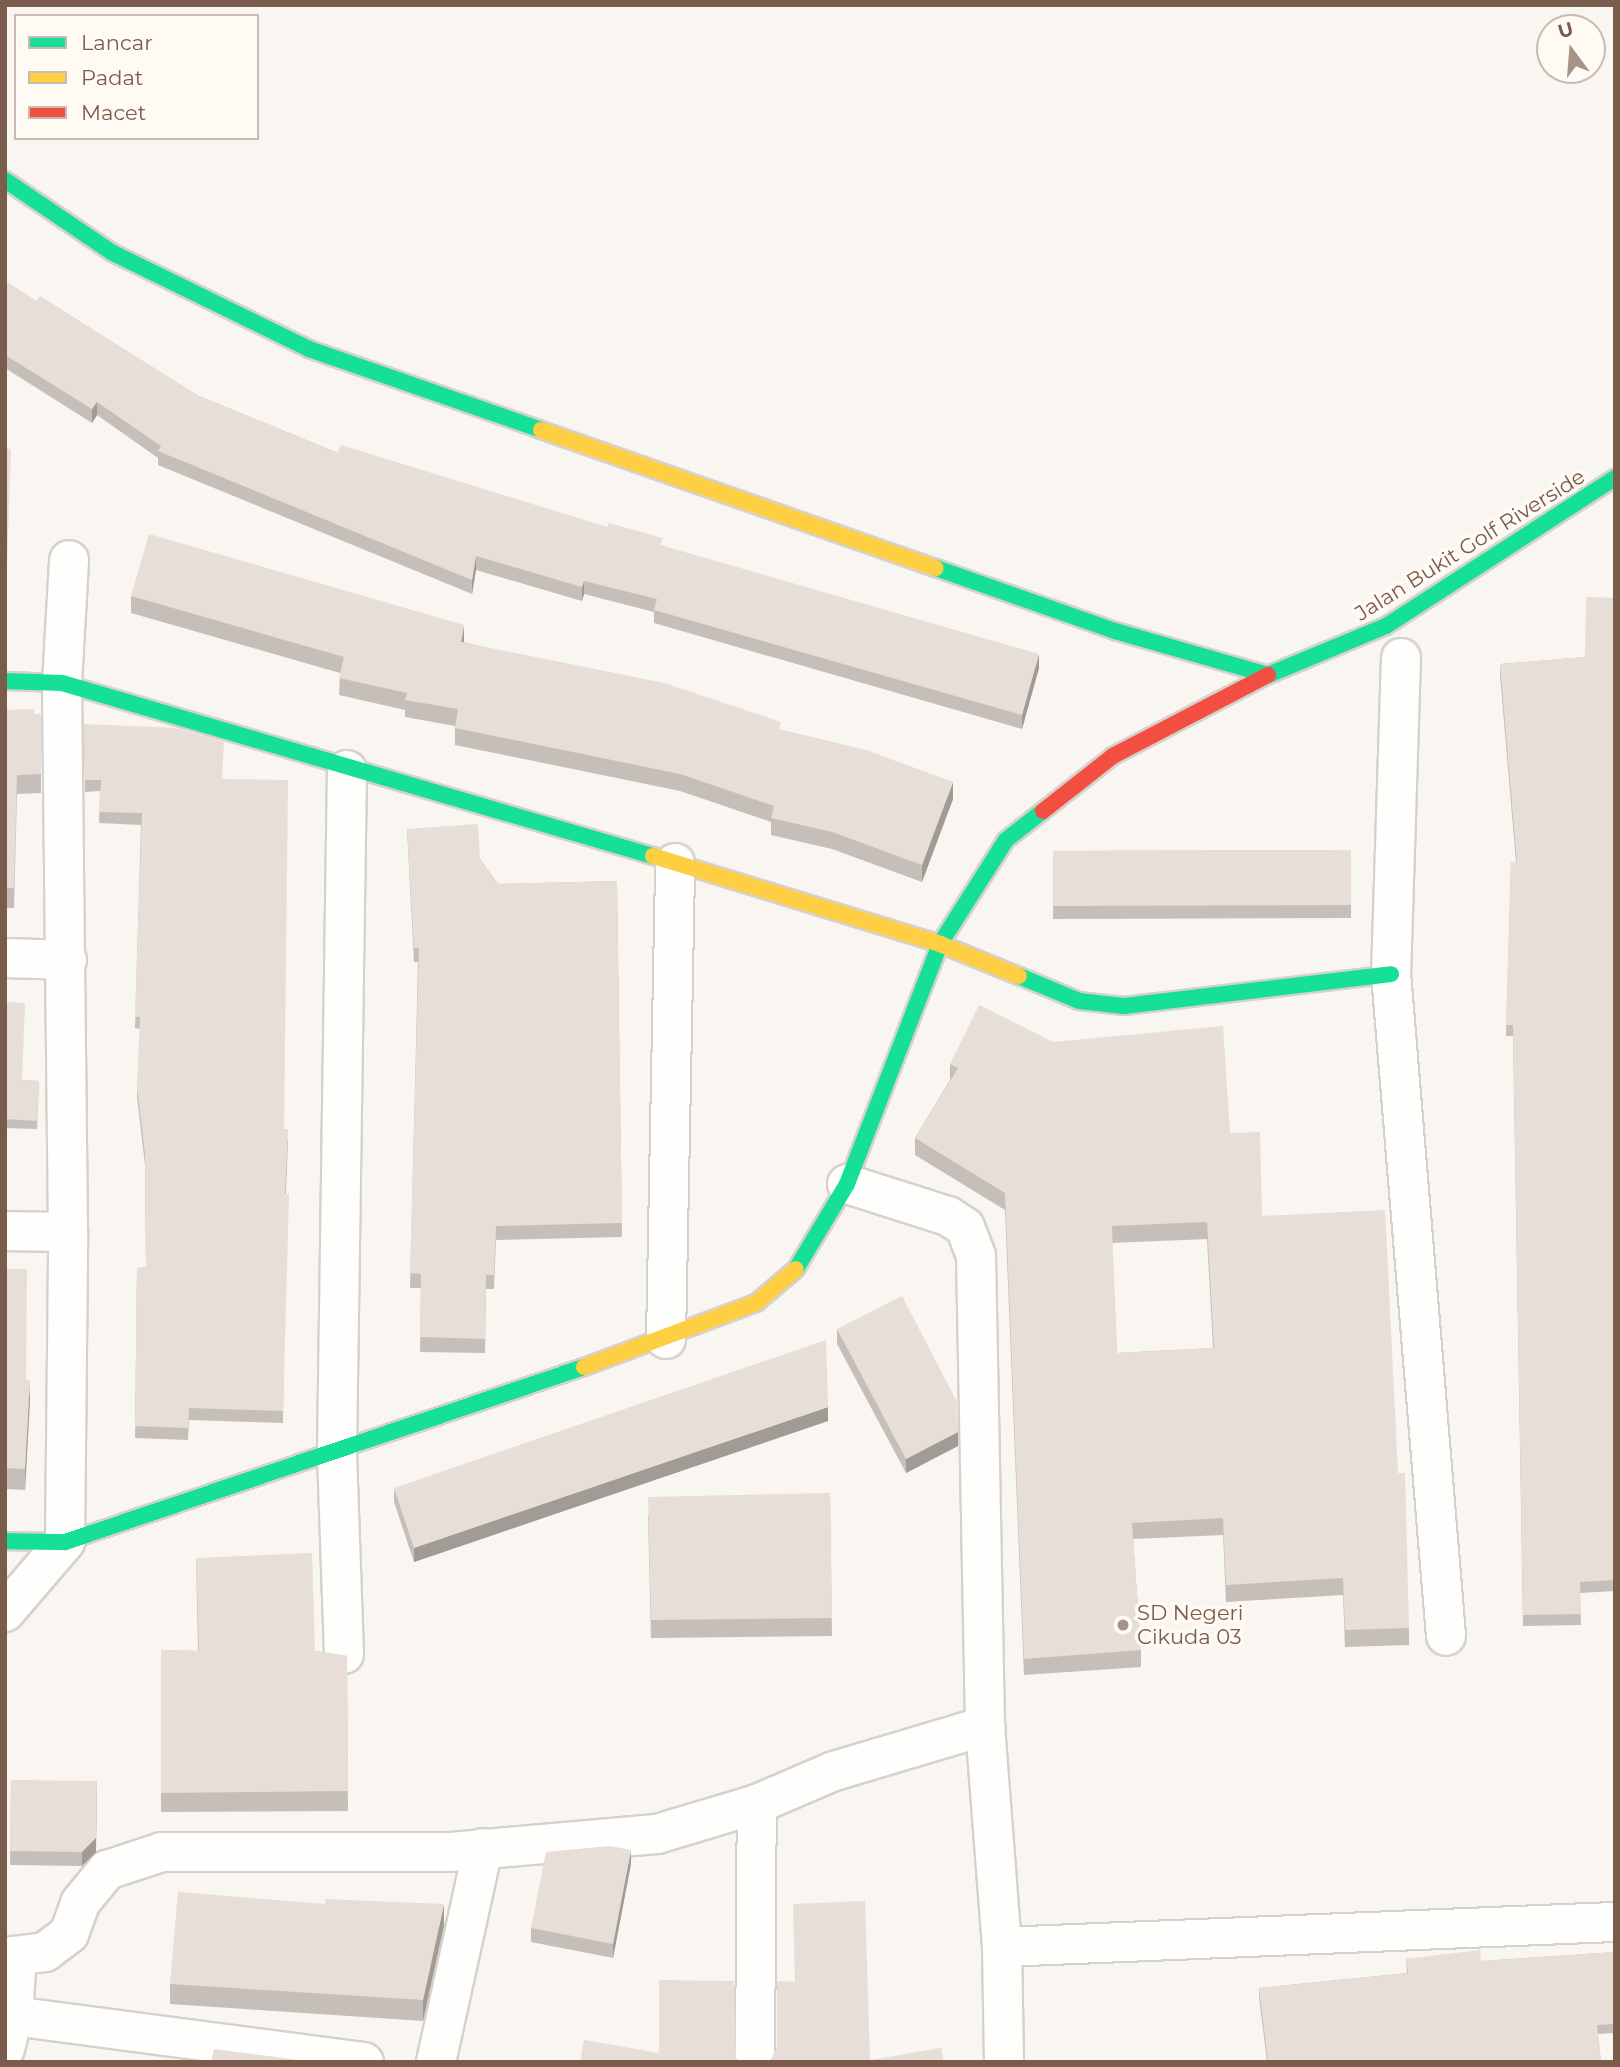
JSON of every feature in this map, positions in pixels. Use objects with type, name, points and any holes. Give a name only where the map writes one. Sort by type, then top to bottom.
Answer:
[{"type":"street","points":[[5,180],[113,253],[309,349],[1115,631],[1268,675]]},
{"type":"street","name":"Jalan Bukit Golf Riverside","points":[[5,1541],[65,1542],[666,1339],[756,1303],[779,1287],[798,1267],[846,1184],[940,944],[1006,840],[1054,798],[1113,756],[1268,675],[1386,626],[1615,478]]},
{"type":"street","points":[[5,1612],[65,1542],[68,1232],[62,683],[69,560]]},
{"type":"street","points":[[1401,658],[1391,974],[1446,1636]]},
{"type":"street","points":[[5,681],[62,683],[347,769],[675,863],[940,944],[1079,1001],[1124,1006],[1391,974]]},
{"type":"street","points":[[344,1654],[337,1450],[347,769]]},
{"type":"street","points":[[666,1339],[675,863]]},
{"type":"street","points":[[5,958],[66,960]]},
{"type":"street","points":[[846,1184],[948,1216],[965,1227],[976,1256],[985,1726],[1002,1948],[1004,2062]]},
{"type":"street","points":[[5,1231],[68,1232]]},
{"type":"street","points":[[364,2062],[9,2032],[11,1956],[45,1952],[69,1934],[80,1903],[107,1870],[162,1852],[483,1849],[657,1834],[757,1804],[834,1771],[985,1726]]},
{"type":"street","points":[[755,2062],[757,1804]]},
{"type":"street","points":[[436,2062],[483,1849]]},
{"type":"street","points":[[1002,1948],[1615,1922]]},
{"type":"building","points":[[5,281],[36,301],[40,296],[199,396],[338,453],[341,445],[607,527],[609,523],[663,538],[660,545],[1039,654],[1022,715],[654,610],[657,599],[584,581],[582,587],[476,556],[472,580],[158,451],[161,446],[97,402],[92,409],[5,355]]},
{"type":"building","points":[[5,448],[11,449],[6,594],[5,594]]},
{"type":"building","points":[[149,534],[464,625],[461,642],[664,683],[781,722],[779,729],[866,750],[953,782],[922,865],[832,832],[771,818],[774,806],[680,774],[455,728],[458,709],[405,700],[407,693],[339,678],[344,657],[131,596]]},
{"type":"building","points":[[1586,597],[1615,598],[1615,1580],[1580,1582],[1581,1614],[1523,1615],[1513,1025],[1506,1025],[1511,862],[1517,862],[1500,664],[1585,657]]},
{"type":"building","points":[[34,709],[34,714],[41,715],[41,774],[17,775],[14,888],[5,888],[5,710]]},
{"type":"building","points":[[84,724],[176,728],[224,742],[222,779],[288,780],[284,1129],[288,1129],[285,1194],[289,1194],[283,1411],[189,1408],[188,1428],[135,1426],[137,1268],[146,1267],[145,1153],[137,1086],[140,1017],[135,1017],[142,813],[99,812],[101,780],[85,780]]},
{"type":"building","points":[[478,824],[480,859],[498,884],[617,881],[622,1223],[496,1226],[494,1275],[486,1275],[485,1339],[420,1337],[421,1274],[410,1273],[419,948],[414,948],[407,829]]},
{"type":"building","points":[[1351,850],[1351,905],[1053,906],[1053,851]]},
{"type":"building","points":[[5,1002],[25,1003],[22,1080],[39,1081],[37,1121],[5,1119]]},
{"type":"building","points":[[979,1005],[1053,1042],[1223,1026],[1230,1133],[1260,1132],[1262,1216],[1385,1210],[1398,1473],[1405,1473],[1409,1628],[1345,1630],[1343,1578],[1226,1585],[1223,1518],[1132,1523],[1141,1650],[1024,1659],[1005,1193],[915,1138],[958,1068],[950,1064]],"holes":[[[1207,1222],[1214,1348],[1117,1353],[1112,1226]]]},
{"type":"building","points":[[5,1269],[27,1269],[26,1379],[30,1380],[25,1469],[5,1468]]},
{"type":"building","points":[[902,1296],[957,1402],[958,1432],[906,1459],[837,1329]]},
{"type":"building","points":[[826,1340],[828,1407],[414,1548],[394,1488]]},
{"type":"building","points":[[830,1493],[832,1618],[651,1620],[648,1497]]},
{"type":"building","points":[[312,1553],[315,1651],[347,1656],[348,1791],[161,1793],[161,1650],[199,1651],[196,1558]]},
{"type":"building","points":[[11,1780],[97,1781],[96,1838],[82,1852],[10,1851]]},
{"type":"building","points":[[610,1846],[631,1850],[613,1944],[531,1928],[546,1852]]},
{"type":"building","points":[[178,1892],[325,1904],[325,1899],[444,1904],[423,2000],[170,1984]]},
{"type":"building","points":[[865,1901],[870,2060],[941,2048],[944,2062],[769,2062],[777,2048],[777,1981],[795,1982],[793,1904]]},
{"type":"building","points":[[1480,1950],[1481,1961],[1615,1952],[1615,2024],[1597,2025],[1601,2062],[1268,2062],[1259,1988],[1408,1973],[1406,1959]]},
{"type":"building","points":[[659,1980],[734,1981],[736,2058],[742,2062],[580,2062],[584,2040],[659,2053]]},
{"type":"building","points":[[214,2049],[315,2062],[211,2062]]},
{"type":"traffic: fast","points":[[5,180],[113,253],[309,349],[541,430]]},
{"type":"traffic: fast","points":[[1268,675],[1386,626],[1615,478]]},
{"type":"traffic: fast","points":[[936,568],[1115,631],[1268,675]]},
{"type":"traffic: fast","points":[[5,681],[62,683],[653,856]]},
{"type":"traffic: fast","points":[[796,1269],[847,1184],[940,944],[1006,840],[1043,811]]},
{"type":"traffic: fast","points":[[1019,976],[1079,1001],[1124,1006],[1391,974]]},
{"type":"traffic: fast","points":[[5,1541],[65,1542],[584,1367]]},
{"type":"traffic: slow","points":[[541,430],[936,568]]},
{"type":"traffic: slow","points":[[653,856],[940,944],[1019,976]]},
{"type":"traffic: slow","points":[[584,1367],[756,1303],[796,1269]]},
{"type":"traffic: jam","points":[[1043,811],[1113,756],[1268,675]]},
{"type":"place","name":"SD Negeri Cikuda 03","points":[[1123,1625]]}]
